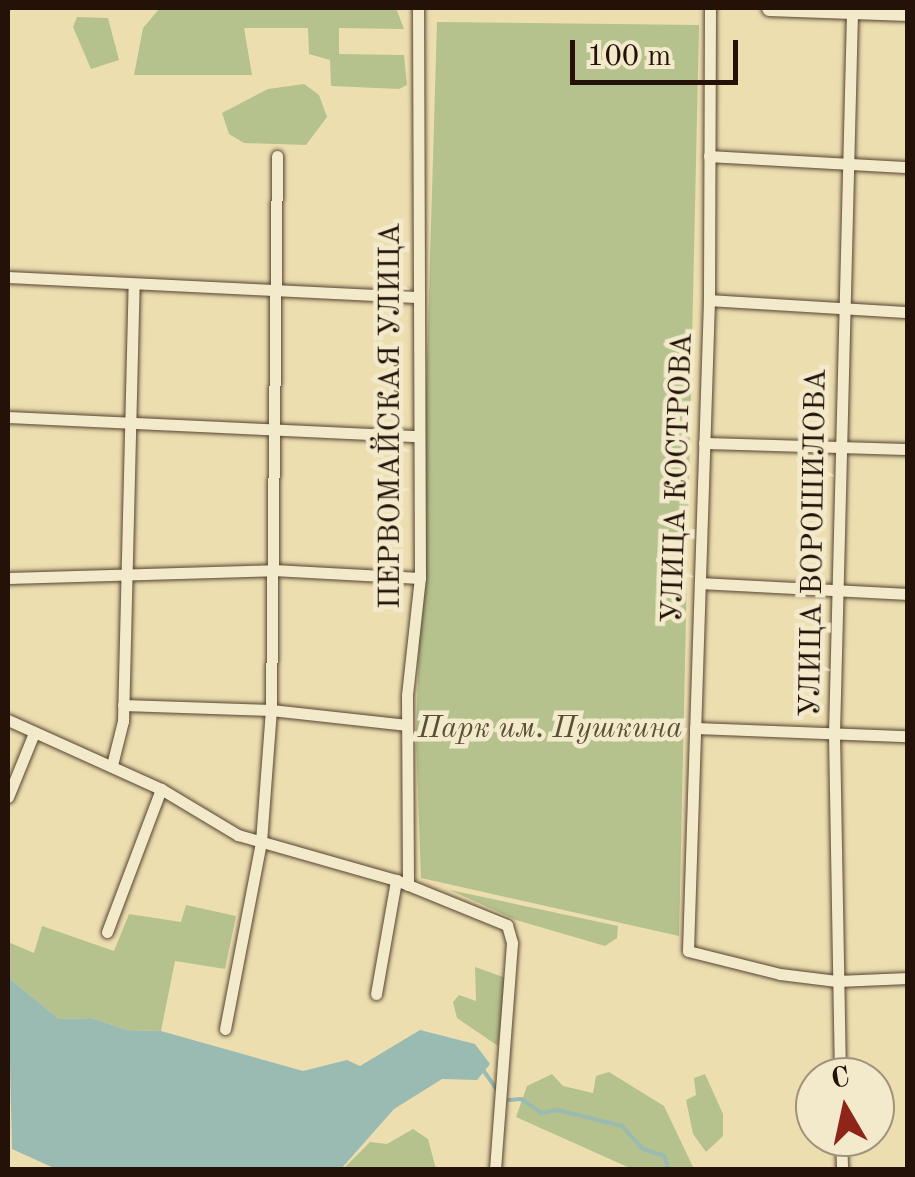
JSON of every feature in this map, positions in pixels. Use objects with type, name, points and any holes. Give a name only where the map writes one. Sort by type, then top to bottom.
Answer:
[{"type":"street","name":"ПЕРВОМАЙСКАЯ УЛИЦА","points":[[376,994],[402,883],[406,725],[420,578],[416,296],[418,8]]},
{"type":"street","name":"УЛИЦА КОСТРОВА","points":[[710,8],[709,300],[688,951],[838,981]]},
{"type":"street","points":[[768,8],[908,13]]},
{"type":"street","name":"УЛИЦА ВОРОШИЛОВА","points":[[840,1057],[834,734],[852,11]]},
{"type":"street","points":[[225,1029],[261,842],[270,710],[276,156]]},
{"type":"street","points":[[709,156],[908,167]]},
{"type":"street","points":[[8,277],[416,296]]},
{"type":"street","points":[[112,765],[123,705],[122,572],[134,285]]},
{"type":"street","points":[[709,300],[908,312]]},
{"type":"street","points":[[8,417],[128,426],[418,436]]},
{"type":"street","points":[[704,443],[908,449]]},
{"type":"street","points":[[8,578],[272,570],[420,578]]},
{"type":"street","points":[[700,583],[908,594]]},
{"type":"street","points":[[123,705],[270,710],[406,725]]},
{"type":"street","points":[[8,720],[112,765],[261,842],[402,883],[507,925],[512,942],[495,1170]]},
{"type":"street","points":[[695,728],[908,736]]},
{"type":"street","points":[[8,797],[34,733]]},
{"type":"street","points":[[108,932],[161,789]]},
{"type":"street","points":[[838,981],[908,978]]},
{"type":"green space","points":[[396,8],[404,29],[339,28],[339,54],[404,55],[407,85],[399,89],[331,86],[330,60],[309,54],[308,28],[244,28],[252,75],[134,75],[143,28],[159,9]]},
{"type":"green space","points":[[77,17],[108,18],[119,60],[91,69],[73,27]]},
{"type":"green space","name":"Парк им. Пушкина","points":[[437,22],[699,25],[679,936],[421,878],[416,738]]},
{"type":"green space","points":[[304,84],[319,95],[327,117],[306,145],[244,143],[229,134],[222,113],[268,89]]},
{"type":"green space","points":[[450,890],[618,926],[617,938],[605,946],[516,920]]},
{"type":"green space","points":[[186,905],[236,916],[225,969],[175,961],[161,1031],[127,1030],[92,1018],[59,1019],[8,977],[8,942],[34,953],[42,926],[114,951],[129,914],[181,922]]},
{"type":"green space","points":[[475,967],[506,978],[498,1046],[457,1018],[453,1002],[459,995],[476,1001]]},
{"type":"green space","points":[[609,1072],[664,1106],[694,1169],[632,1169],[516,1117],[527,1086],[552,1074],[563,1086],[593,1093],[596,1076]]},
{"type":"green space","points":[[705,1074],[723,1114],[723,1136],[706,1152],[693,1134],[686,1100],[696,1095],[694,1078]]},
{"type":"green space","points":[[413,1129],[428,1139],[436,1169],[342,1170],[370,1142],[387,1144]]},
{"type":"water","points":[[8,977],[59,1019],[92,1018],[127,1030],[161,1031],[303,1071],[347,1060],[360,1066],[420,1030],[475,1044],[490,1064],[477,1080],[442,1079],[394,1109],[341,1169],[56,1169],[12,1149]]},
{"type":"waterway","points":[[481,1067],[497,1090]]},
{"type":"waterway","points":[[509,1100],[521,1099],[542,1113],[558,1110],[622,1126],[643,1149],[664,1156],[669,1170]]}]
